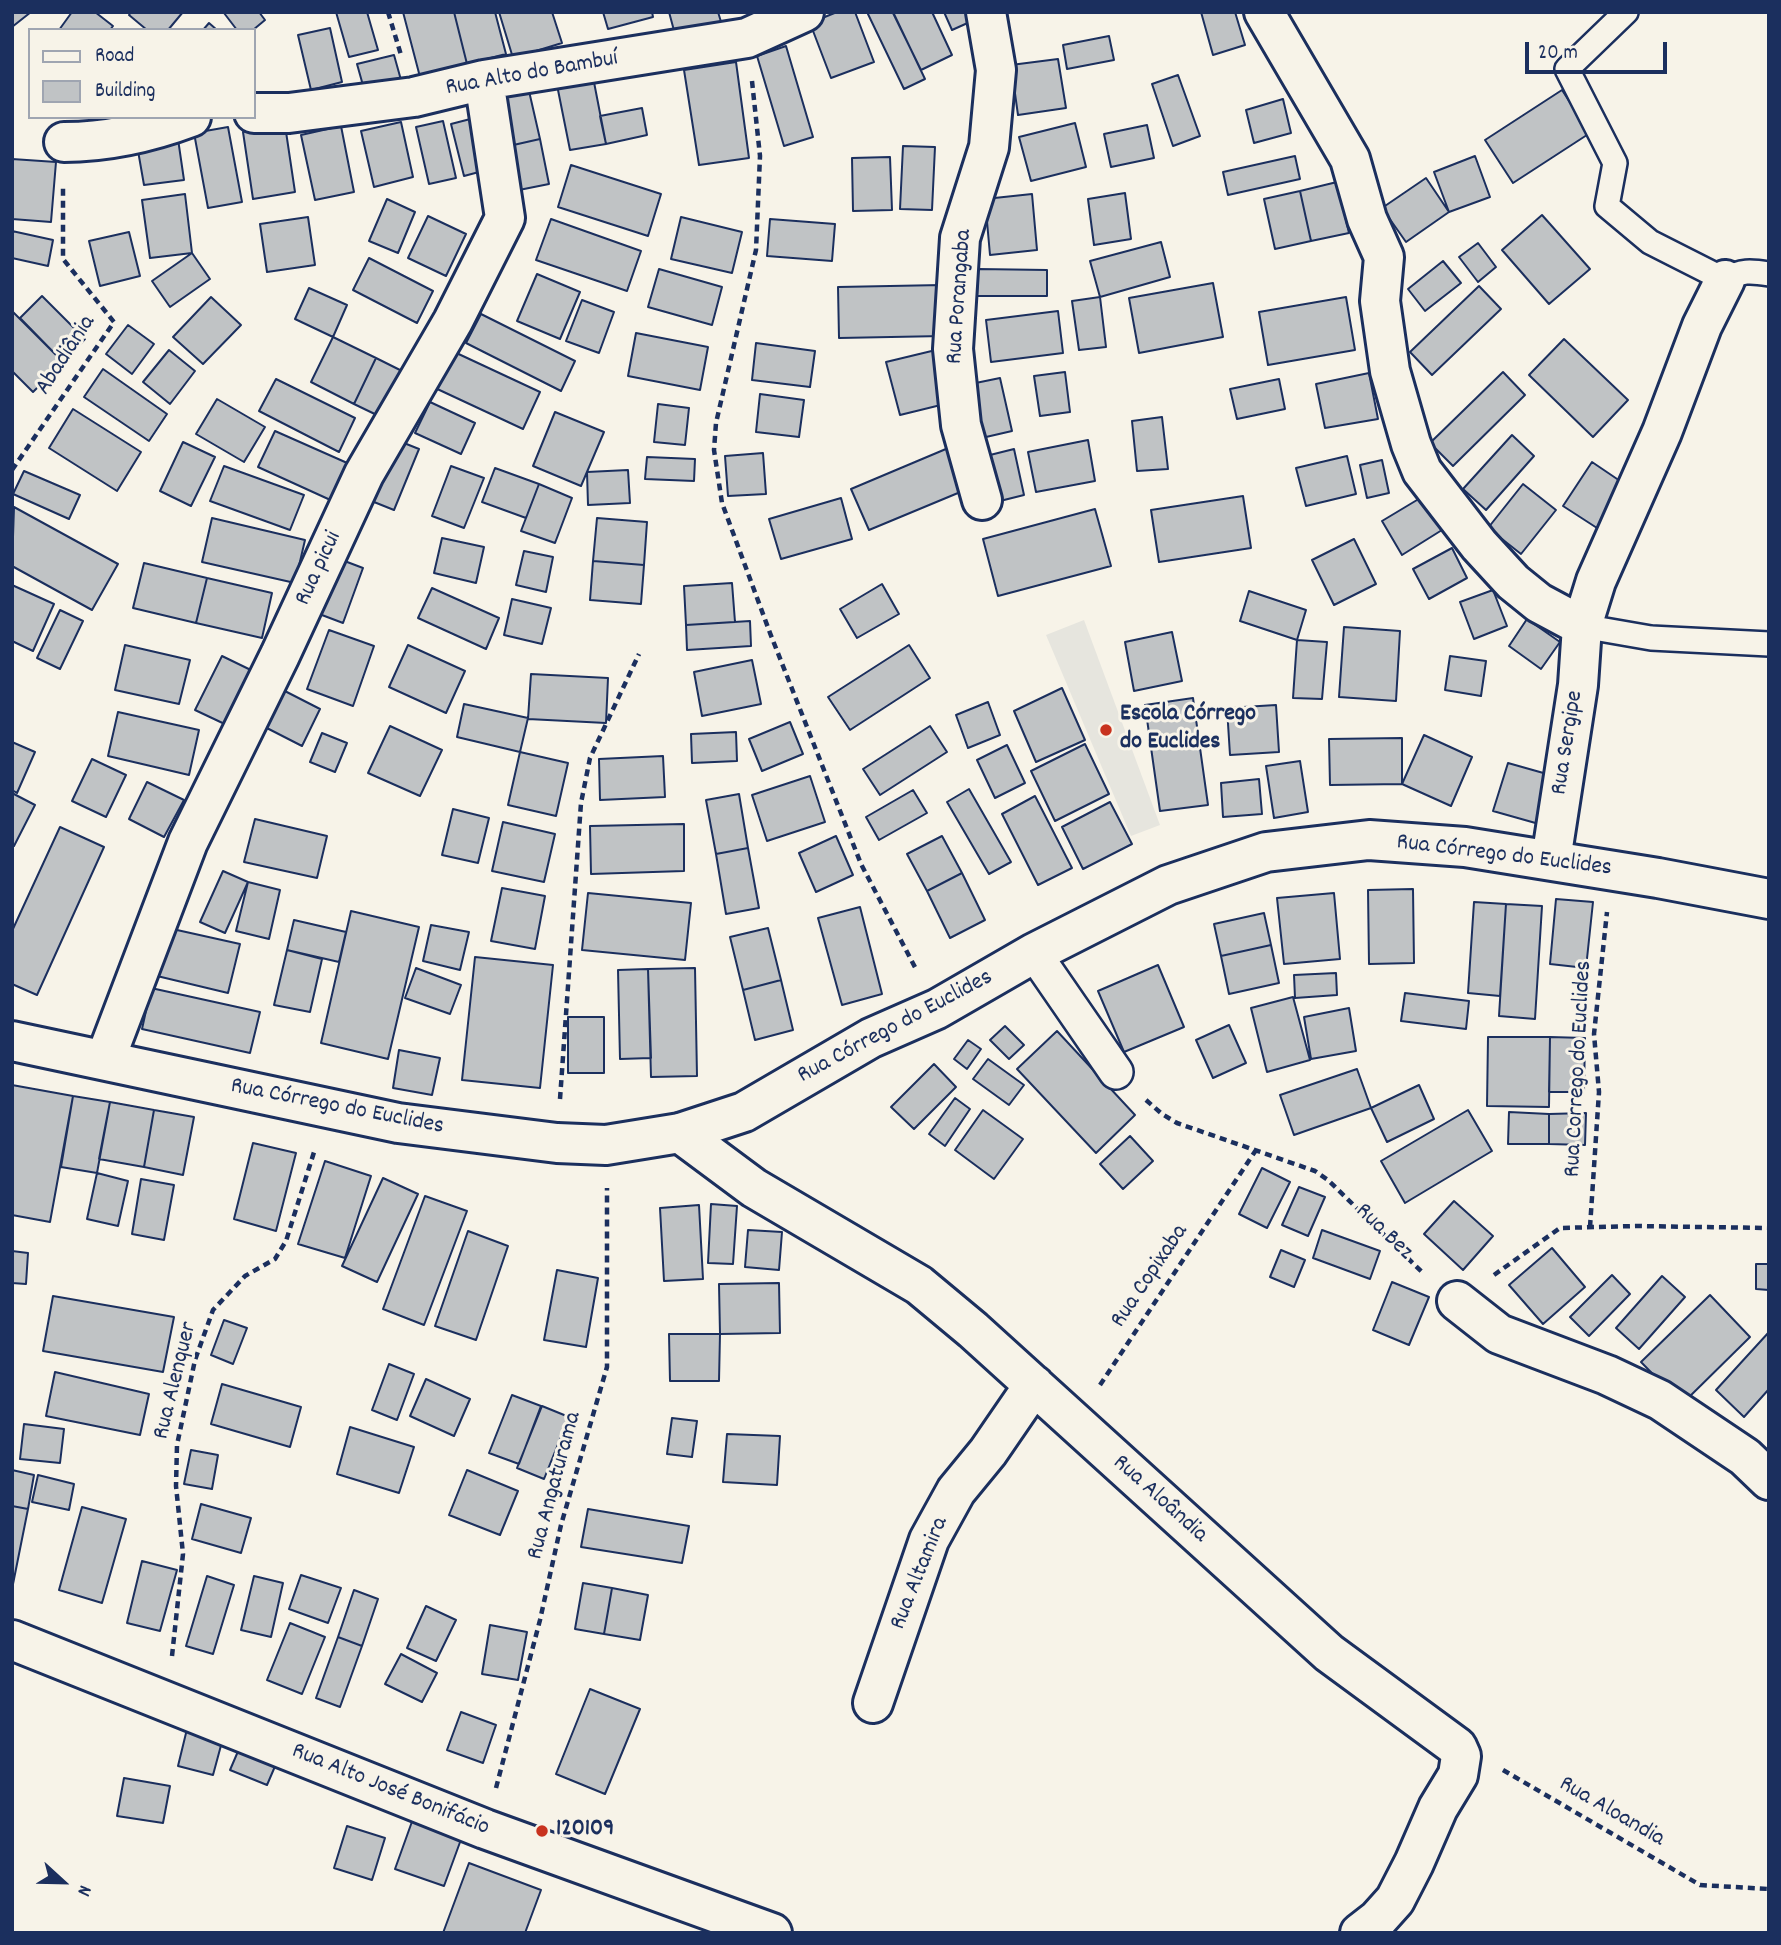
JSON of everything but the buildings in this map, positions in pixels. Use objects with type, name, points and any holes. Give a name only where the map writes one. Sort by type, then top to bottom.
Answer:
[{"type":"street","name":"Rua Alto do Bambuí","points":[[256,113],[289,113],[414,97],[484,80],[747,38],[804,12]]},
{"type":"street","name":"Rua Porangaba","points":[[982,500],[961,425],[953,349],[960,238],[989,147],[996,70],[986,12]]},
{"type":"street","points":[[1264,12],[1350,159],[1367,219],[1384,257],[1380,301],[1391,371],[1411,444],[1422,471],[1479,545],[1514,582],[1539,603],[1582,626]]},
{"type":"street","name":"Rua picui","points":[[105,1060],[188,842],[280,655],[364,474],[453,321],[505,218],[484,80]]},
{"type":"street","points":[[64,142],[111,138],[161,128],[186,119]]},
{"type":"street","name":"Rua Sergipe","points":[[1551,860],[1578,685],[1582,626],[1597,581],[1662,432],[1702,326],[1725,280]]},
{"type":"street","name":"Rua Córrego do Euclides","points":[[12,1041],[398,1123],[557,1143],[607,1145],[680,1133],[744,1112],[871,1038],[937,1009],[1034,953],[1168,885],[1266,852],[1369,841],[1465,847],[1612,870],[1769,899]]},
{"type":"street","points":[[1034,953],[1115,1072]]},
{"type":"street","name":"Rua Aloândia","points":[[680,1133],[754,1188],[919,1285],[973,1330],[1329,1653],[1457,1747],[1461,1756],[1458,1775],[1438,1808],[1415,1863],[1395,1899],[1378,1919],[1360,1933]]},
{"type":"street","points":[[1457,1301],[1499,1334],[1607,1375],[1660,1400],[1745,1457],[1769,1480]]},
{"type":"street","name":"Rua Altamira","points":[[873,1703],[929,1541],[956,1491],[988,1452],[1034,1385]]},
{"type":"street","name":"Rua Alto José Bonifácio","points":[[12,1640],[485,1829],[772,1933]]},
{"type":"lane","points":[[1626,12],[1567,69],[1615,163],[1607,206],[1650,242],[1725,280],[1737,272],[1749,270],[1769,274]]},
{"type":"lane","points":[[1582,626],[1651,638],[1769,644]]},
{"type":"path","points":[[747,38],[760,156],[756,250],[716,422],[714,450],[722,503],[861,864],[937,1009]]},
{"type":"path","name":"Abadiânia","points":[[12,470],[114,322],[63,259],[64,142]]},
{"type":"path","points":[[557,1143],[580,803],[590,758],[639,654]]},
{"type":"path","name":"Rua Corrego do Euclides","points":[[1590,1227],[1599,1092],[1594,1034],[1612,870]]},
{"type":"path","name":"Rua Bez","points":[[1115,1072],[1162,1114],[1177,1123],[1315,1171],[1328,1180],[1436,1286],[1457,1301]]},
{"type":"path","name":"Rua Alenquer","points":[[160,1700],[174,1648],[183,1554],[176,1486],[177,1445],[195,1360],[213,1310],[245,1276],[275,1259],[286,1241],[328,1108]]},
{"type":"path","name":"Rua Angaturama","points":[[485,1829],[540,1620],[561,1525],[607,1367],[607,1145]]},
{"type":"path","name":"Rua Copixaba","points":[[1075,1423],[1256,1150]]},
{"type":"path","points":[[1457,1301],[1560,1228],[1769,1228]]},
{"type":"path","name":"Rua Aloandia","points":[[1503,1770],[1700,1885],[1769,1889]]},
{"type":"shaded area","name":"Escola Córrego do Euclides","points":[[1084,620],[1160,825],[1131,836],[1046,635]]},
{"type":"place","name":"Escola Córrego do Euclides","points":[[1106,730]]},
{"type":"place","name":"120109","points":[[542,1831]]}]
